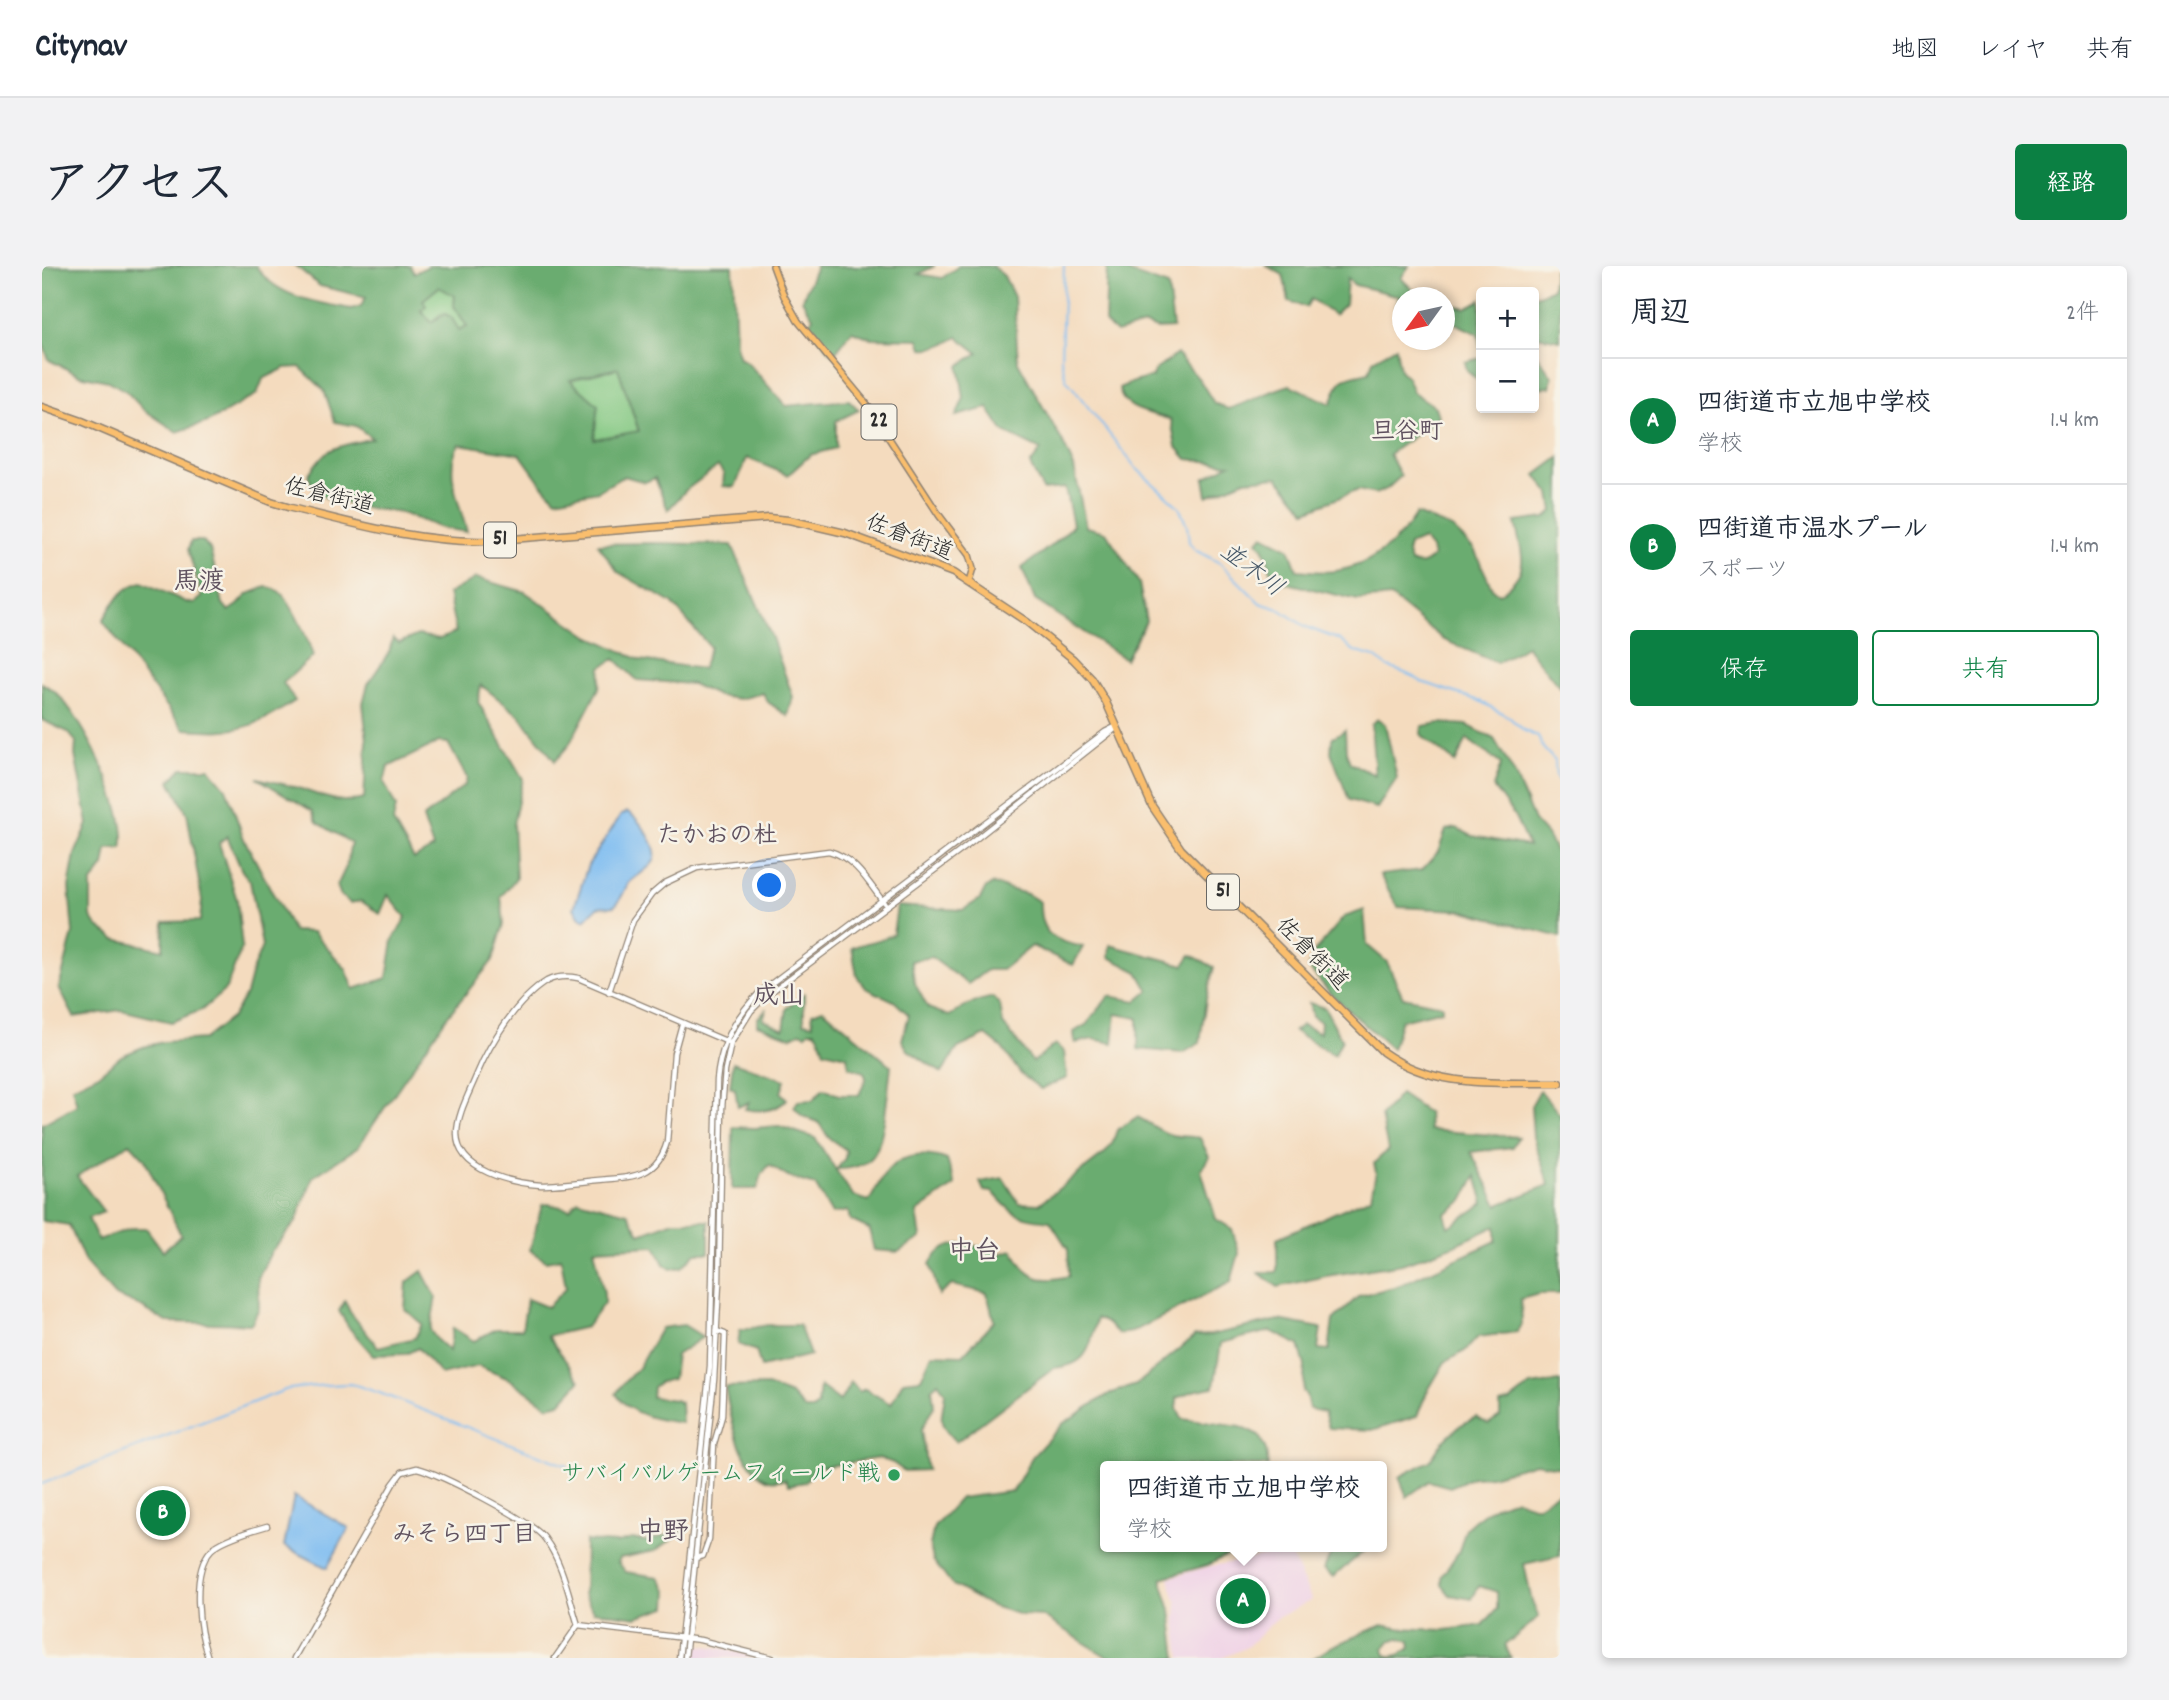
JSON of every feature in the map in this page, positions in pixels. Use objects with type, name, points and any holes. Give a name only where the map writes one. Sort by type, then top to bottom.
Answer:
[{"type":"highway","name":"佐倉街道","points":[[42,407],[94,426],[271,502],[417,537],[463,542],[488,541],[768,518],[845,533],[938,567],[969,582],[1027,622],[1079,665],[1096,685],[1118,726],[1152,806],[1181,849],[1384,1052],[1415,1070],[1444,1079],[1492,1083],[1560,1083]]},
{"type":"main road","name":"22","points":[[773,266],[784,296],[798,321],[866,403],[939,515],[970,555],[973,569],[969,582]]},
{"type":"street","points":[[707,1419],[713,1303],[717,1080],[728,1042],[767,995],[884,904],[1045,786],[1118,726]]},
{"type":"street","points":[[609,992],[634,920],[642,906],[664,883],[697,868],[829,851],[848,858],[884,904]]},
{"type":"street","points":[[682,1024],[674,1053],[667,1142],[663,1155],[648,1171],[633,1177],[542,1185],[519,1182],[480,1169],[458,1146],[458,1124],[487,1050],[497,1033],[533,992],[552,979],[560,976],[578,978],[728,1042]]},
{"type":"street","points":[[685,1658],[684,1638],[717,1331],[722,1108],[728,1042]]},
{"type":"street","points":[[695,1558],[703,1556],[709,1539],[714,1444],[722,1416],[725,1334],[717,1331]]},
{"type":"street","points":[[294,1658],[393,1484],[402,1472],[417,1468],[466,1491],[541,1533],[556,1557],[578,1625]]},
{"type":"street","points":[[208,1658],[201,1633],[198,1587],[202,1567],[212,1549],[267,1526]]},
{"type":"street","points":[[679,1658],[695,1558],[695,1534]]},
{"type":"street","points":[[578,1625],[684,1638],[772,1658]]},
{"type":"street","points":[[555,1658],[578,1625]]},
{"type":"shaded area","points":[[1289,1552],[1312,1600],[1277,1618],[1247,1647],[1222,1658],[1181,1658],[1176,1619],[1177,1603],[1169,1578]]},
{"type":"shaded area","points":[[691,1644],[728,1649],[756,1658],[689,1658]]},
{"type":"green space","points":[[256,266],[264,277],[286,292],[311,301],[351,309],[361,306],[366,297],[320,286],[296,266],[410,266],[414,273],[429,266],[733,266],[736,345],[740,358],[748,363],[786,406],[849,400],[859,410],[836,421],[836,448],[810,455],[788,475],[747,458],[735,487],[723,486],[724,473],[718,466],[686,490],[668,510],[655,478],[645,482],[624,476],[598,491],[556,499],[520,454],[459,444],[454,454],[453,476],[467,532],[441,528],[401,513],[362,507],[327,498],[314,491],[308,475],[322,457],[336,448],[372,438],[356,426],[335,422],[324,390],[300,367],[285,368],[263,379],[257,394],[208,422],[177,432],[143,409],[126,391],[108,381],[79,375],[49,360],[42,342],[42,267]],"holes":[[[439,287],[455,296],[454,306],[467,326],[459,330],[451,317],[445,314],[431,322],[421,310],[426,306],[423,300]],[[618,368],[639,431],[594,439],[598,405],[570,380]]]},
{"type":"green space","points":[[816,266],[935,266],[918,274],[942,278],[959,266],[992,266],[1004,276],[1014,297],[1018,362],[1074,467],[1086,527],[1106,532],[1139,583],[1146,621],[1125,659],[1035,600],[1022,568],[1055,543],[1073,525],[1065,488],[1043,490],[1030,465],[1041,450],[1004,432],[988,408],[956,416],[964,398],[959,366],[978,353],[958,337],[941,345],[922,348],[919,339],[871,338],[852,331],[833,355],[809,325],[813,317],[802,300]]},
{"type":"green space","points":[[1107,266],[1119,266],[1122,270],[1168,286],[1173,328],[1157,329],[1145,325],[1116,333],[1105,323]]},
{"type":"green space","points":[[1267,266],[1409,266],[1401,278],[1410,287],[1392,287],[1392,294],[1355,285],[1347,279],[1345,304],[1334,315],[1311,299],[1306,307],[1289,301],[1283,275]]},
{"type":"green space","points":[[1560,268],[1560,340],[1539,336],[1539,295],[1552,288],[1554,270]]},
{"type":"green space","points":[[439,287],[455,296],[454,306],[467,326],[459,330],[451,317],[441,314],[431,322],[421,310],[425,306],[423,300]]},
{"type":"green space","points":[[1476,303],[1476,333],[1455,323],[1455,305],[1466,308]]},
{"type":"green space","points":[[1392,349],[1397,350],[1400,370],[1407,377],[1413,392],[1435,407],[1438,416],[1430,425],[1389,454],[1401,476],[1387,489],[1375,494],[1358,490],[1306,511],[1278,477],[1245,480],[1207,496],[1204,478],[1230,464],[1187,459],[1176,446],[1171,420],[1132,406],[1121,396],[1119,388],[1152,377],[1154,371],[1177,354],[1199,379],[1214,403],[1228,409],[1290,385],[1331,404],[1340,383],[1352,376],[1369,372],[1373,360]]},
{"type":"green space","points":[[1539,358],[1552,376],[1550,387],[1539,388]]},
{"type":"green space","points":[[1476,359],[1476,379],[1467,371],[1465,362]]},
{"type":"green space","points":[[618,368],[639,432],[594,440],[570,380]]},
{"type":"green space","points":[[1560,457],[1560,688],[1526,646],[1497,663],[1444,640],[1391,597],[1358,600],[1274,580],[1264,549],[1258,541],[1263,535],[1289,548],[1297,570],[1336,571],[1360,564],[1382,551],[1401,534],[1416,514],[1452,528],[1474,549],[1493,590],[1499,594],[1516,578],[1522,562],[1515,522],[1545,518],[1553,511],[1550,494],[1536,475]],"holes":[[[1423,539],[1431,549],[1433,557],[1427,561],[1422,564],[1410,562],[1407,553],[1409,545]]]},
{"type":"green space","points":[[191,541],[203,541],[210,549],[223,604],[229,611],[248,594],[266,587],[276,589],[293,611],[313,656],[283,683],[295,701],[255,724],[231,730],[184,729],[103,621],[123,592],[142,582],[194,604],[202,597],[188,550]]},
{"type":"green space","points":[[598,544],[732,545],[772,638],[793,697],[788,716],[768,702],[763,693],[740,699],[718,696],[692,684],[637,680],[615,659],[601,667],[599,688],[569,745],[555,761],[520,716],[481,685],[478,702],[523,779],[513,824],[516,878],[501,897],[504,924],[493,960],[446,1018],[358,1147],[313,1177],[296,1222],[271,1252],[258,1278],[259,1308],[251,1324],[167,1322],[136,1304],[115,1296],[85,1262],[69,1225],[42,1221],[42,1124],[77,1105],[72,1087],[99,1074],[121,1056],[163,1042],[204,1039],[232,1017],[246,994],[262,946],[250,881],[242,871],[227,836],[219,843],[237,900],[242,947],[226,989],[202,1010],[171,1022],[121,1010],[74,1017],[59,988],[73,933],[69,887],[75,854],[88,824],[75,755],[76,742],[68,732],[42,720],[42,683],[55,692],[78,721],[102,766],[119,813],[123,832],[122,848],[107,849],[104,866],[91,884],[91,917],[97,926],[115,939],[163,950],[164,922],[200,921],[202,900],[187,813],[170,781],[182,768],[209,768],[226,788],[244,839],[293,931],[313,932],[346,969],[354,989],[387,978],[393,940],[406,917],[388,895],[380,914],[361,901],[350,903],[341,896],[337,886],[346,867],[351,843],[317,822],[312,811],[257,778],[338,800],[364,799],[367,741],[363,703],[368,684],[389,652],[393,638],[399,643],[418,635],[440,639],[456,632],[448,594],[476,578],[525,592],[587,635],[640,660],[702,669],[710,647],[672,603],[618,572]],"holes":[[[439,742],[448,743],[467,778],[465,785],[423,818],[433,848],[414,859],[393,822],[396,807],[384,782],[388,767]],[[130,1143],[144,1158],[181,1235],[163,1251],[146,1228],[133,1228],[98,1240],[88,1218],[104,1212],[77,1176]]]},
{"type":"green space","points":[[1378,719],[1385,724],[1397,778],[1377,808],[1349,800],[1331,752],[1332,738],[1345,730],[1346,751],[1350,763],[1375,775],[1371,724]]},
{"type":"green space","points":[[1440,723],[1467,725],[1494,739],[1514,773],[1534,821],[1547,835],[1560,860],[1560,937],[1461,910],[1398,907],[1380,875],[1422,870],[1438,852],[1446,830],[1457,828],[1472,836],[1528,846],[1515,817],[1493,787],[1501,764],[1467,739],[1455,763],[1421,734],[1422,726]]},
{"type":"green space","points":[[992,884],[1027,894],[1040,902],[1045,929],[1063,942],[1083,947],[1073,965],[1032,946],[1002,970],[987,970],[968,984],[931,957],[911,961],[915,984],[928,1008],[949,1016],[974,1002],[993,997],[1000,1005],[1003,1024],[1033,1062],[1055,1044],[1064,1052],[1067,1078],[1041,1089],[1021,1074],[1002,1048],[986,1035],[958,1048],[942,1073],[908,1050],[902,1040],[909,1015],[894,1001],[866,988],[857,976],[852,948],[893,934],[897,906],[963,910],[980,899],[985,889]]},
{"type":"green space","points":[[1364,910],[1367,945],[1387,962],[1403,997],[1442,1005],[1442,1010],[1401,1020],[1392,1049],[1333,996],[1308,967],[1315,951],[1344,917]]},
{"type":"green space","points":[[1110,945],[1184,965],[1191,955],[1214,967],[1200,1043],[1183,1053],[1138,1049],[1138,1018],[1116,1014],[1113,1043],[1093,1039],[1075,1043],[1074,1032],[1087,1024],[1109,996],[1137,1001],[1149,991],[1138,972],[1109,957]]},
{"type":"green space","points":[[804,994],[804,1022],[813,1024],[812,1013],[823,1009],[891,1066],[884,1124],[878,1145],[872,1157],[858,1166],[837,1169],[845,1158],[846,1150],[829,1138],[818,1122],[802,1116],[794,1107],[798,1101],[813,1100],[823,1089],[839,1095],[859,1095],[866,1078],[864,1072],[849,1067],[847,1056],[824,1051],[815,1031],[806,1034],[800,1032],[791,1037],[757,1024],[757,1019],[767,1008],[763,1019],[784,1029],[787,1008]]},
{"type":"green space","points":[[1309,1003],[1325,1008],[1342,1040],[1334,1055],[1294,1031],[1302,1025],[1320,1033],[1321,1022],[1312,1016]]},
{"type":"green space","points":[[733,1062],[785,1080],[781,1093],[787,1099],[768,1110],[745,1109],[749,1102],[738,1107],[735,1089],[730,1087]]},
{"type":"green space","points":[[1540,1090],[1560,1115],[1560,1294],[1539,1294],[1521,1299],[1522,1325],[1517,1332],[1478,1337],[1465,1351],[1445,1362],[1427,1392],[1417,1416],[1372,1430],[1329,1428],[1324,1412],[1309,1409],[1303,1392],[1305,1366],[1299,1345],[1271,1331],[1221,1343],[1214,1387],[1193,1391],[1177,1398],[1177,1409],[1182,1419],[1240,1427],[1259,1436],[1266,1450],[1267,1461],[1100,1461],[1100,1552],[1233,1552],[1208,1565],[1161,1578],[1171,1610],[1177,1658],[1109,1658],[1042,1616],[1021,1615],[989,1605],[951,1584],[933,1560],[930,1545],[934,1527],[960,1498],[1013,1491],[1032,1457],[1062,1424],[1109,1394],[1136,1385],[1195,1336],[1279,1320],[1321,1328],[1318,1349],[1329,1350],[1333,1320],[1359,1296],[1398,1286],[1496,1241],[1496,1226],[1455,1245],[1402,1264],[1278,1287],[1259,1273],[1277,1272],[1277,1238],[1371,1197],[1376,1172],[1374,1163],[1388,1150],[1381,1116],[1400,1094],[1428,1113],[1429,1130],[1518,1137],[1513,1147],[1471,1152],[1498,1205],[1549,1185],[1533,1137],[1531,1106]],"holes":[[[1476,1176],[1484,1203],[1449,1227],[1445,1214],[1463,1201]]]},
{"type":"green space","points":[[1137,1117],[1167,1134],[1200,1138],[1209,1157],[1201,1170],[1216,1219],[1232,1229],[1239,1253],[1231,1282],[1132,1332],[1119,1334],[1097,1318],[1089,1346],[1081,1359],[1054,1368],[956,1442],[942,1424],[945,1392],[938,1382],[932,1388],[934,1406],[921,1430],[927,1470],[904,1471],[879,1458],[815,1468],[805,1482],[789,1485],[785,1479],[769,1480],[759,1474],[743,1453],[725,1387],[767,1386],[791,1395],[805,1410],[813,1410],[818,1405],[820,1386],[840,1401],[851,1382],[859,1392],[865,1389],[891,1404],[903,1381],[921,1379],[932,1354],[963,1355],[994,1321],[987,1293],[952,1285],[939,1295],[930,1264],[944,1249],[962,1244],[999,1254],[1013,1250],[1023,1267],[1041,1279],[1069,1276],[1068,1249],[1050,1221],[1017,1214],[1006,1207],[993,1192],[984,1191],[980,1182],[1003,1178],[1019,1203],[1039,1204],[1104,1154],[1112,1144],[1117,1130]]},
{"type":"green space","points":[[779,1126],[815,1138],[853,1196],[869,1201],[890,1168],[902,1159],[917,1156],[933,1156],[947,1160],[955,1185],[917,1212],[921,1238],[898,1252],[874,1250],[869,1229],[850,1220],[848,1211],[832,1214],[815,1185],[788,1177],[769,1165],[762,1174],[757,1189],[732,1189],[733,1127]]},
{"type":"green space","points":[[578,1200],[628,1213],[640,1234],[674,1221],[709,1221],[709,1253],[696,1253],[682,1267],[671,1269],[664,1264],[655,1246],[594,1249],[604,1303],[586,1327],[548,1336],[580,1381],[560,1403],[548,1406],[509,1379],[478,1366],[441,1375],[418,1348],[406,1354],[373,1355],[350,1329],[339,1311],[345,1301],[350,1312],[378,1347],[415,1338],[422,1324],[405,1309],[407,1282],[422,1271],[436,1297],[430,1330],[449,1351],[453,1328],[474,1341],[496,1329],[522,1329],[527,1299],[547,1307],[566,1288],[561,1258],[546,1261],[530,1250],[542,1205],[570,1209]]},
{"type":"green space","points":[[684,1325],[703,1337],[676,1355],[673,1379],[653,1387],[652,1397],[681,1403],[682,1423],[637,1412],[616,1394],[638,1368],[661,1328]]},
{"type":"green space","points":[[768,1325],[799,1325],[810,1355],[761,1367],[756,1351],[738,1344],[740,1330]]},
{"type":"green space","points":[[1560,1382],[1560,1467],[1535,1463],[1491,1476],[1473,1477],[1450,1487],[1429,1481],[1407,1497],[1399,1477],[1430,1461],[1443,1441],[1459,1426],[1476,1417],[1488,1424],[1500,1416],[1500,1404],[1510,1401],[1530,1386]]},
{"type":"green space","points":[[1560,1491],[1560,1556],[1524,1564],[1532,1602],[1539,1617],[1505,1645],[1511,1658],[1314,1658],[1333,1646],[1382,1625],[1445,1630],[1483,1625],[1497,1609],[1497,1592],[1479,1586],[1472,1599],[1450,1595],[1442,1585],[1442,1576],[1459,1551],[1466,1528],[1475,1520],[1494,1506],[1516,1499],[1536,1506]],"holes":[[[1399,1638],[1410,1641],[1411,1648],[1405,1652],[1386,1655],[1384,1648],[1390,1641]]]},
{"type":"green space","points":[[684,1531],[655,1551],[620,1558],[618,1562],[626,1572],[659,1577],[668,1591],[667,1607],[636,1617],[593,1611],[584,1594],[585,1541],[645,1541]]},
{"type":"green space","points":[[1332,1552],[1363,1552],[1333,1577],[1324,1569]]},
{"type":"water","points":[[627,812],[637,820],[651,841],[654,861],[629,883],[616,904],[612,907],[598,907],[585,920],[574,908],[588,865],[621,815]]},
{"type":"water","points":[[294,1496],[349,1528],[327,1568],[284,1546]]},
{"type":"waterway","name":"並木川","points":[[1064,266],[1061,359],[1066,379],[1136,468],[1179,507],[1187,526],[1189,542],[1195,550],[1220,563],[1260,603],[1279,609],[1306,627],[1340,640],[1354,651],[1374,657],[1388,667],[1422,682],[1480,701],[1509,717],[1523,730],[1538,737],[1543,748],[1555,761],[1556,778],[1560,784]]},
{"type":"waterway","points":[[42,1484],[285,1390],[348,1384],[377,1392],[567,1466]]},
{"type":"place","name":"サバイバルゲームフィールド戦","points":[[894,1475]]},
{"type":"place","name":"四街道市温水プール","points":[[163,1513]]},
{"type":"place","name":"四街道市立旭中学校","points":[[1243,1601]]},
{"type":"district","name":"旦谷町","points":[[1407,433]]},
{"type":"district","name":"馬渡","points":[[199,583]]},
{"type":"district","name":"たかおの杜","points":[[717,837]]},
{"type":"district","name":"成山","points":[[779,997]]},
{"type":"district","name":"中台","points":[[974,1252]]},
{"type":"district","name":"中野","points":[[663,1533]]},
{"type":"district","name":"みそら四丁目","points":[[464,1536]]}]
